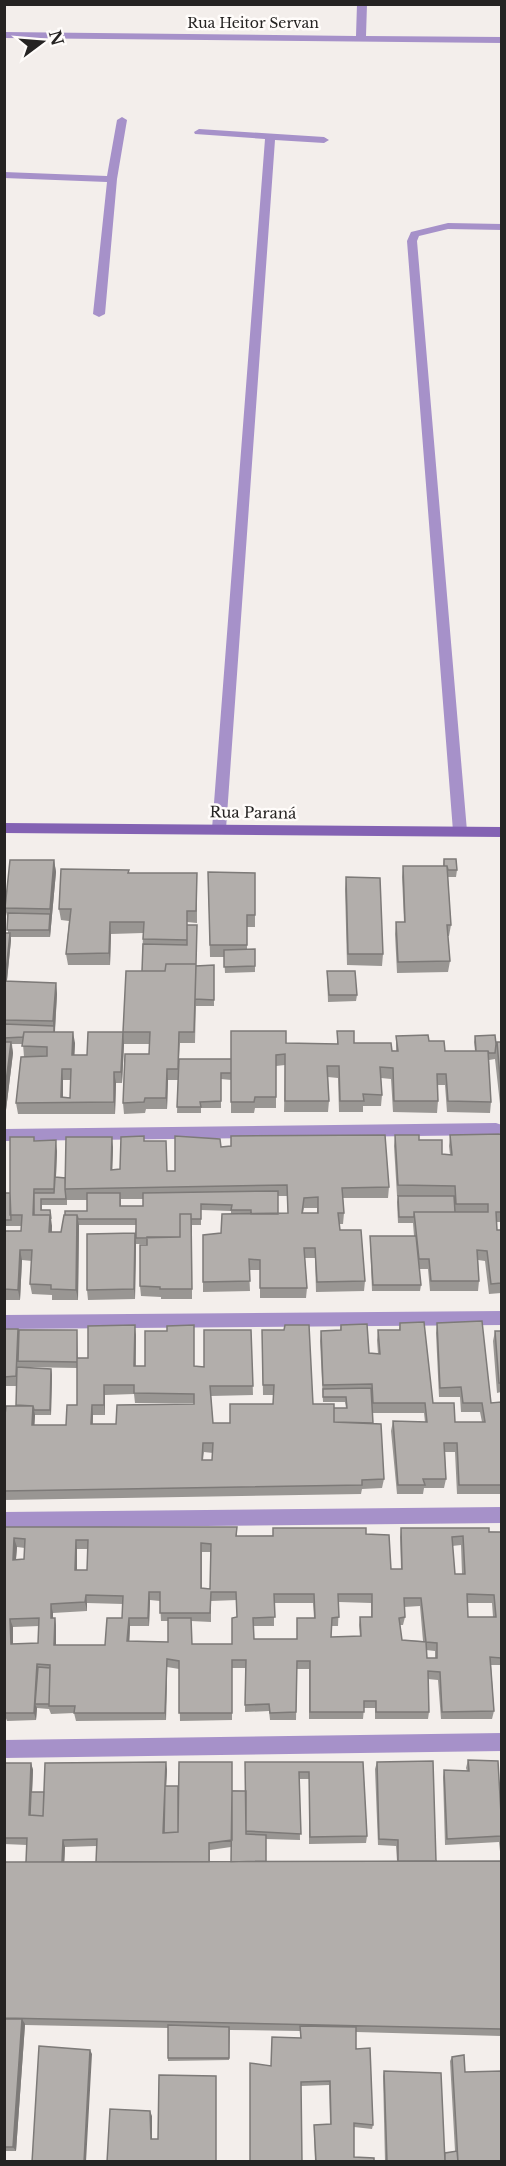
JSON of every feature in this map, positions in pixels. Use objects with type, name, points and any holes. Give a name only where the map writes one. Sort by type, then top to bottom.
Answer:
[{"type":"street","points":[[361,37],[362,4]]},
{"type":"street","name":"Rua Heitor Servan","points":[[4,35],[501,40]]},
{"type":"street","points":[[99,314],[112,179],[122,120]]},
{"type":"street","points":[[199,132],[324,140]]},
{"type":"street","points":[[219,829],[270,137]]},
{"type":"street","points":[[4,175],[112,179]]},
{"type":"street","points":[[460,831],[412,241],[415,234],[434,228],[501,227]]},
{"type":"street","name":"Rua Paraná","points":[[4,828],[501,832]]},
{"type":"street","points":[[4,1135],[496,1129]]},
{"type":"street","points":[[4,1322],[501,1318]]},
{"type":"street","points":[[4,1520],[501,1515]]},
{"type":"street","points":[[4,1749],[501,1742]]},
{"type":"building","points":[[444,859],[456,859],[457,870],[448,870],[447,866],[444,866]]},
{"type":"building","points":[[10,860],[54,860],[50,909],[5,908]]},
{"type":"building","points":[[403,866],[447,866],[451,925],[447,925],[450,961],[398,962],[396,922],[405,922]]},
{"type":"building","points":[[61,869],[129,870],[128,873],[197,873],[196,911],[187,911],[187,940],[143,939],[144,922],[110,922],[109,953],[66,954],[71,909],[59,909]]},
{"type":"building","points":[[208,872],[255,873],[255,915],[247,915],[247,945],[210,945]]},
{"type":"building","points":[[346,877],[380,878],[383,954],[348,954]]},
{"type":"building","points":[[8,913],[50,914],[49,930],[7,930]]},
{"type":"building","points":[[187,925],[197,925],[196,964],[166,964],[165,971],[142,971],[143,944],[187,945]]},
{"type":"building","points":[[4,933],[10,933],[5,981],[4,981]]},
{"type":"building","points":[[255,949],[255,966],[224,967],[224,950]]},
{"type":"building","points":[[166,964],[196,964],[194,1032],[179,1032],[178,1069],[167,1069],[166,1098],[145,1098],[144,1102],[123,1103],[125,1054],[149,1054],[150,1032],[123,1032],[126,971],[165,971]]},
{"type":"building","points":[[214,965],[214,1000],[195,999],[196,966]]},
{"type":"building","points":[[327,971],[355,971],[357,995],[329,995]]},
{"type":"building","points":[[4,981],[56,983],[53,1021],[4,1020]]},
{"type":"building","points":[[4,1024],[54,1026],[54,1032],[24,1032],[23,1037],[4,1038]]},
{"type":"building","points":[[231,1031],[286,1031],[286,1043],[338,1044],[337,1031],[354,1031],[354,1043],[391,1043],[392,1051],[398,1051],[396,1036],[428,1035],[429,1041],[444,1041],[445,1051],[488,1051],[491,1102],[448,1101],[446,1074],[437,1074],[438,1101],[394,1101],[393,1068],[380,1067],[382,1095],[363,1094],[364,1101],[340,1101],[339,1066],[327,1066],[329,1101],[285,1101],[285,1054],[276,1055],[276,1097],[255,1097],[254,1102],[231,1102]]},
{"type":"building","points":[[24,1032],[73,1032],[72,1055],[87,1055],[88,1032],[123,1032],[121,1072],[114,1072],[114,1102],[16,1103],[21,1057],[47,1056],[47,1047],[22,1046]],"holes":[[[62,1069],[71,1069],[70,1098],[61,1097]]]},
{"type":"building","points":[[495,1035],[495,1053],[476,1051],[475,1036]]},
{"type":"building","points":[[4,1042],[11,1042],[4,1098]]},
{"type":"building","points":[[497,1042],[501,1042],[501,1088]]},
{"type":"building","points":[[179,1059],[231,1059],[231,1073],[221,1073],[221,1101],[200,1102],[201,1107],[177,1107]]},
{"type":"building","points":[[501,1134],[501,1212],[496,1212],[497,1230],[501,1230],[501,1283],[491,1284],[487,1251],[477,1250],[479,1281],[431,1281],[429,1259],[419,1259],[414,1212],[488,1212],[488,1204],[456,1204],[455,1186],[398,1185],[395,1135],[419,1135],[419,1140],[442,1140],[442,1154],[452,1155],[450,1135]]},
{"type":"building","points":[[385,1135],[389,1187],[342,1188],[344,1213],[338,1213],[340,1230],[361,1230],[365,1281],[317,1282],[315,1248],[304,1248],[307,1288],[260,1288],[260,1260],[249,1259],[250,1281],[203,1282],[203,1235],[221,1233],[222,1214],[288,1213],[287,1185],[65,1189],[66,1137],[112,1137],[111,1170],[120,1169],[121,1137],[144,1136],[144,1141],[166,1141],[167,1171],[175,1171],[175,1136],[220,1139],[221,1147],[231,1146],[231,1136]],"holes":[[[318,1197],[318,1213],[302,1213],[304,1198]]]},
{"type":"building","points":[[10,1137],[34,1137],[34,1141],[56,1140],[54,1189],[34,1189],[33,1215],[50,1215],[49,1232],[61,1232],[64,1215],[77,1215],[76,1290],[51,1289],[51,1285],[30,1284],[32,1250],[20,1250],[18,1290],[4,1289],[4,1231],[21,1231],[22,1215],[10,1215]]},
{"type":"building","points":[[55,1177],[65,1178],[66,1199],[41,1199],[41,1210],[50,1210],[51,1219],[50,1215],[34,1215],[34,1193],[54,1193]]},
{"type":"building","points":[[278,1191],[278,1214],[251,1214],[251,1210],[231,1210],[232,1205],[201,1204],[201,1219],[191,1219],[191,1214],[180,1214],[180,1237],[136,1238],[136,1219],[78,1219],[77,1215],[65,1215],[65,1211],[87,1211],[87,1193],[120,1193],[120,1206],[143,1206],[143,1193]]},
{"type":"building","points":[[4,1193],[10,1193],[11,1220],[4,1220]]},
{"type":"building","points":[[398,1196],[454,1196],[455,1212],[414,1212],[414,1217],[399,1217]]},
{"type":"building","points":[[180,1214],[191,1214],[192,1289],[160,1289],[160,1287],[140,1286],[140,1245],[147,1245],[147,1237],[180,1237]]},
{"type":"building","points":[[135,1233],[134,1289],[87,1290],[87,1234]]},
{"type":"building","points":[[370,1236],[416,1236],[421,1285],[373,1285]]},
{"type":"building","points":[[482,1321],[491,1403],[501,1402],[501,1485],[459,1485],[457,1443],[444,1443],[446,1479],[423,1479],[425,1485],[398,1485],[393,1421],[427,1422],[425,1403],[373,1403],[372,1384],[323,1385],[321,1331],[341,1330],[341,1325],[367,1324],[369,1353],[380,1354],[378,1330],[400,1330],[400,1323],[424,1322],[433,1403],[454,1403],[455,1422],[485,1422],[482,1403],[463,1403],[461,1387],[440,1388],[437,1323]]},
{"type":"building","points":[[135,1325],[134,1366],[145,1366],[145,1331],[167,1331],[167,1326],[194,1325],[194,1366],[204,1367],[204,1330],[251,1330],[253,1386],[210,1386],[213,1423],[230,1423],[230,1404],[273,1404],[274,1385],[263,1385],[262,1330],[284,1330],[285,1325],[309,1325],[313,1404],[334,1404],[334,1422],[381,1424],[384,1479],[362,1480],[362,1485],[4,1491],[6,1406],[33,1406],[32,1425],[66,1425],[67,1405],[77,1405],[77,1358],[88,1358],[88,1326]],"holes":[[[104,1385],[134,1385],[134,1393],[194,1394],[194,1404],[117,1405],[116,1424],[91,1424],[92,1405],[104,1405]],[[203,1443],[213,1443],[212,1460],[202,1460]]]},
{"type":"building","points":[[4,1329],[18,1329],[16,1376],[4,1377]]},
{"type":"building","points":[[19,1330],[77,1330],[77,1362],[18,1361]]},
{"type":"building","points":[[495,1331],[501,1331],[501,1383],[499,1383]]},
{"type":"building","points":[[17,1367],[51,1369],[50,1410],[34,1410],[33,1406],[16,1405]]},
{"type":"building","points":[[371,1388],[373,1423],[334,1422],[334,1408],[347,1408],[346,1397],[323,1397],[323,1389]]},
{"type":"building","points":[[4,1527],[237,1527],[236,1536],[273,1536],[273,1528],[366,1528],[366,1534],[389,1535],[391,1569],[402,1569],[401,1528],[489,1528],[489,1532],[501,1532],[501,1658],[490,1657],[494,1711],[442,1712],[440,1672],[428,1671],[429,1712],[376,1712],[376,1701],[364,1701],[364,1712],[310,1712],[310,1661],[297,1661],[296,1712],[270,1713],[269,1704],[245,1705],[246,1660],[232,1660],[232,1713],[179,1713],[179,1661],[167,1659],[165,1713],[74,1713],[75,1706],[49,1706],[50,1665],[37,1664],[34,1713],[5,1713]],"holes":[[[463,1536],[465,1574],[455,1574],[452,1537]],[[14,1538],[25,1539],[24,1559],[13,1560]],[[76,1540],[88,1540],[87,1570],[75,1570]],[[201,1543],[211,1544],[210,1589],[201,1588]],[[149,1592],[160,1592],[160,1613],[210,1613],[211,1592],[236,1592],[237,1617],[232,1618],[232,1644],[192,1644],[191,1618],[168,1618],[168,1642],[127,1641],[129,1618],[148,1618]],[[274,1594],[314,1594],[315,1618],[297,1618],[297,1639],[254,1639],[253,1618],[275,1617]],[[338,1594],[372,1594],[372,1617],[360,1617],[361,1636],[331,1637],[332,1618],[339,1617]],[[467,1594],[494,1595],[496,1617],[468,1617]],[[86,1595],[123,1596],[122,1618],[107,1618],[105,1645],[54,1645],[55,1618],[51,1618],[51,1604],[85,1602]],[[404,1598],[421,1598],[426,1642],[402,1640],[399,1618],[405,1617]],[[39,1618],[38,1643],[11,1644],[10,1619]],[[426,1642],[437,1643],[437,1658],[427,1658]]]},
{"type":"building","points":[[38,1667],[50,1668],[49,1704],[35,1704]]},
{"type":"building","points":[[468,1760],[498,1761],[501,1836],[447,1839],[444,1770],[469,1771]]},
{"type":"building","points":[[433,1761],[436,1861],[398,1861],[398,1840],[379,1839],[377,1762]]},
{"type":"building","points":[[166,1762],[163,1833],[178,1832],[179,1762],[232,1762],[232,1840],[209,1843],[209,1862],[96,1862],[97,1839],[63,1840],[62,1862],[26,1862],[27,1838],[4,1838],[4,1763],[31,1763],[29,1815],[43,1816],[45,1763]]},
{"type":"building","points":[[245,1762],[363,1762],[367,1836],[310,1837],[309,1772],[299,1772],[301,1834],[246,1831]]},
{"type":"building","points":[[165,1786],[178,1786],[178,1832],[164,1833]]},
{"type":"building","points":[[232,1791],[246,1791],[246,1834],[266,1835],[266,1861],[231,1862]]},
{"type":"building","points":[[31,1792],[44,1792],[43,1816],[30,1815]]},
{"type":"building","points":[[501,1861],[501,2029],[4,2018],[4,1862]]},
{"type":"building","points":[[4,2019],[22,2019],[13,2147],[4,2147]]},
{"type":"building","points":[[168,2025],[229,2027],[229,2058],[168,2058]]},
{"type":"building","points":[[300,2026],[356,2027],[356,2049],[370,2048],[373,2125],[354,2123],[354,2157],[374,2158],[374,2162],[316,2162],[314,2125],[331,2124],[330,2081],[301,2082],[302,2162],[250,2162],[250,2063],[271,2066],[272,2037],[301,2038]]},
{"type":"building","points":[[39,2046],[90,2050],[84,2162],[32,2162]]},
{"type":"building","points":[[464,2055],[465,2072],[501,2071],[501,2162],[458,2162],[452,2057]]},
{"type":"building","points":[[384,2071],[441,2073],[445,2162],[387,2162]]},
{"type":"building","points":[[159,2075],[216,2076],[216,2162],[107,2162],[110,2109],[150,2111],[151,2139],[158,2139]]},
{"type":"building","points":[[457,2151],[458,2162],[445,2162],[445,2153]]}]
